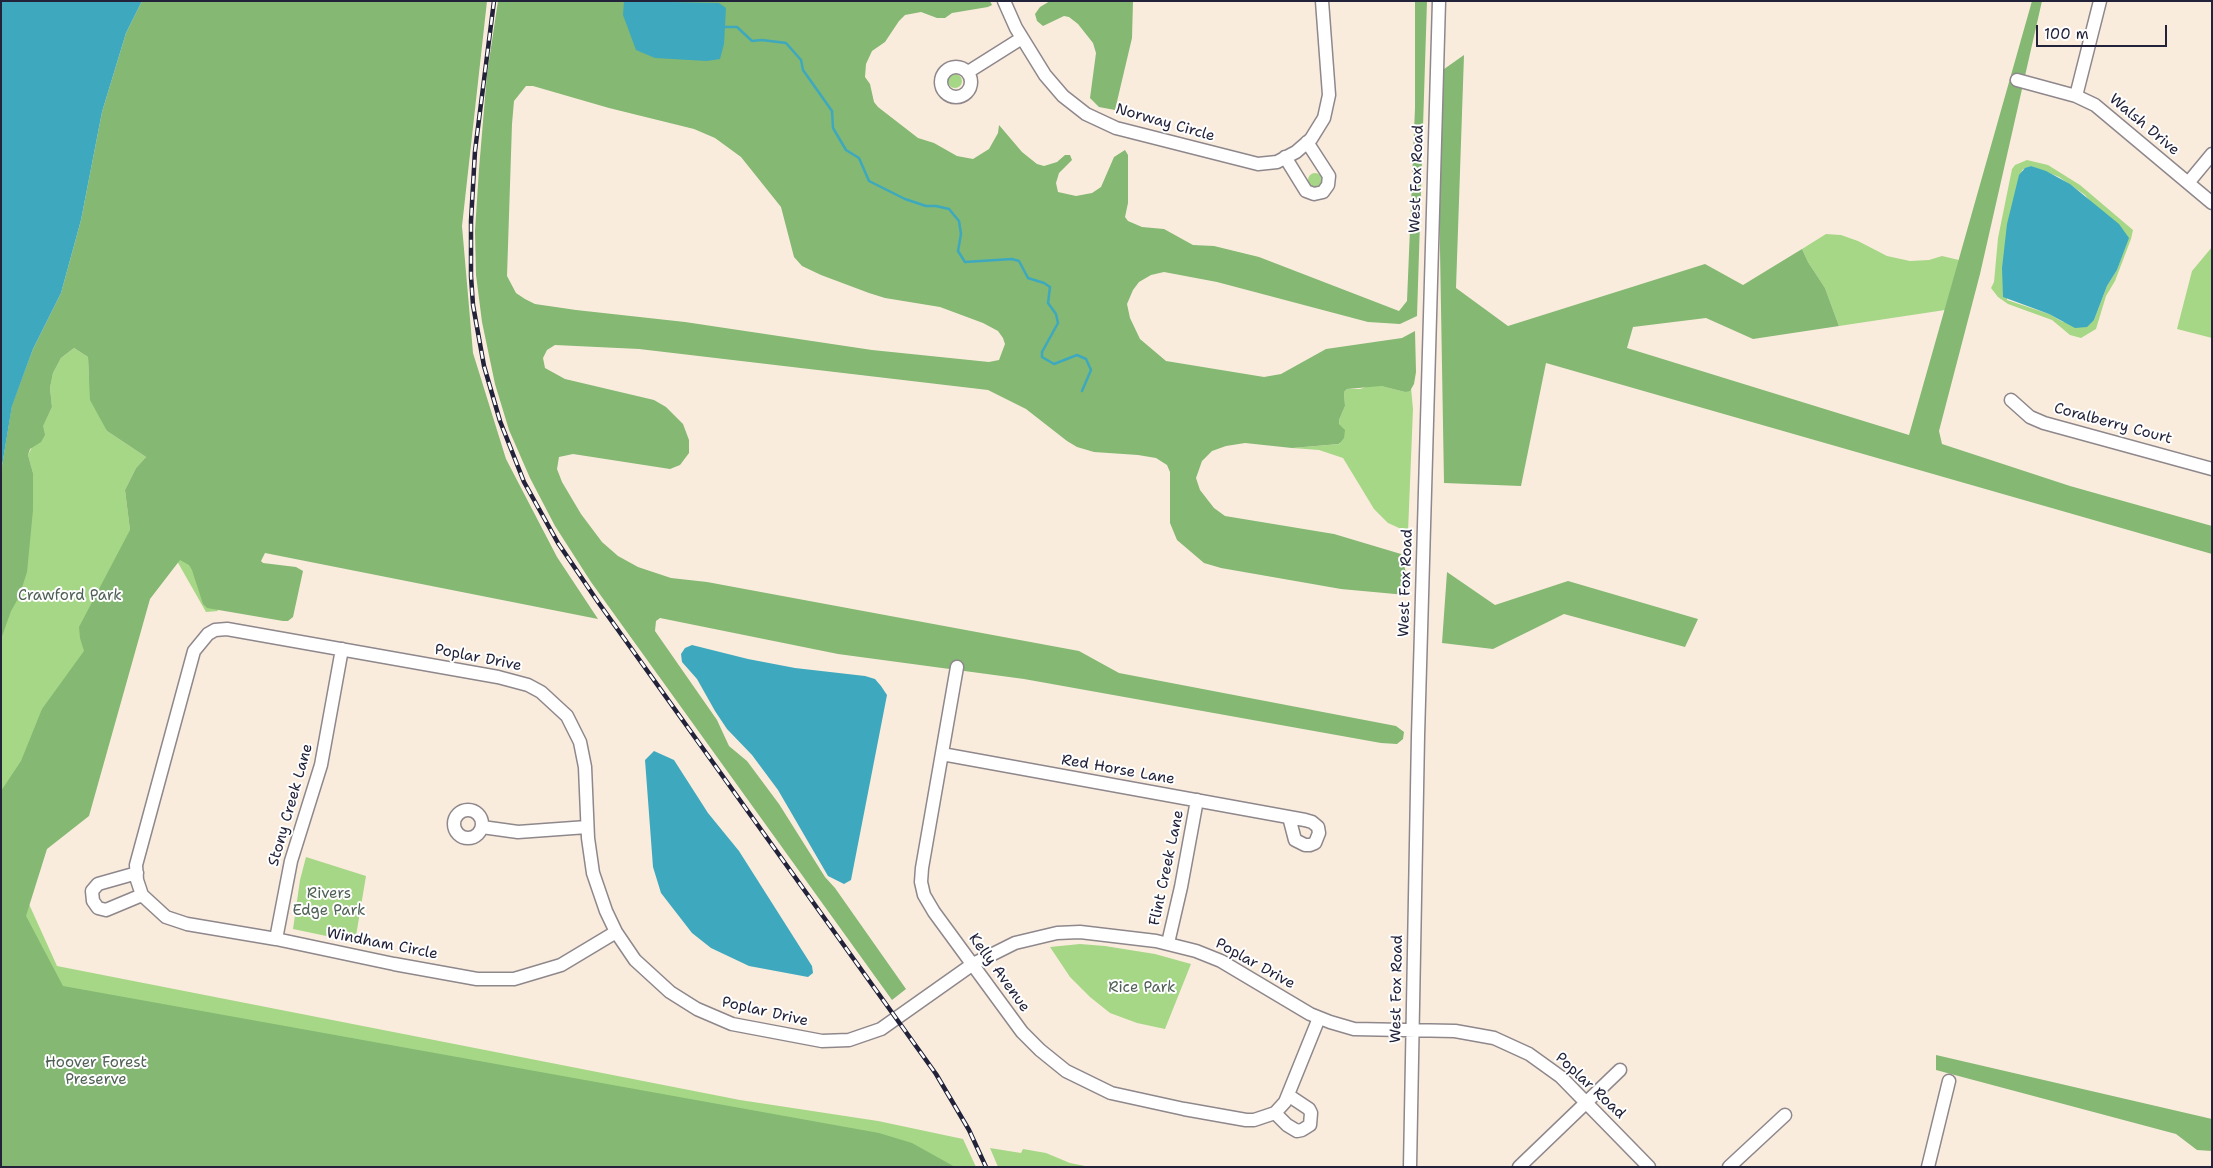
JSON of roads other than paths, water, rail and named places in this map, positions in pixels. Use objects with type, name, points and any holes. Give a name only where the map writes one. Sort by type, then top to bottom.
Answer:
[{"type":"street","name":"Norway Circle","points":[[1004,1],[1008,14],[1045,75],[1063,96],[1086,114],[1116,128],[1258,164],[1278,162],[1307,142],[1324,118],[1329,95],[1322,1]]},
{"type":"street","name":"West Fox Road","points":[[1410,1167],[1418,716],[1439,1]]},
{"type":"street","points":[[2076,96],[2100,1]]},
{"type":"street","points":[[968,72],[1022,38]]},
{"type":"street","name":"Walsh Drive","points":[[2017,80],[2076,96],[2096,105],[2212,203]]},
{"type":"street","points":[[1285,157],[1306,191],[1314,194],[1323,192],[1328,185],[1329,176],[1307,142]]},
{"type":"street","points":[[2188,183],[2212,154]]},
{"type":"street","name":"Coralberry Court","points":[[2011,400],[2030,417],[2044,423],[2212,469]]},
{"type":"street","name":"Poplar Drive","points":[[137,873],[139,852],[191,658],[201,641],[208,634],[215,630],[227,629],[498,677],[528,685],[541,692],[567,716],[580,742],[585,767],[590,855],[597,886],[616,932],[644,970],[670,992],[696,1009],[713,1017],[745,1027],[822,1041],[849,1040],[881,1029],[973,964],[1015,943],[1056,933],[1080,932],[1104,933],[1168,943],[1221,961],[1319,1018],[1354,1029],[1412,1030]]},
{"type":"street","name":"Stony Creek Lane","points":[[276,940],[291,861],[320,773],[342,649]]},
{"type":"street","name":"Kelly Avenue","points":[[957,667],[922,868],[921,882],[924,894],[934,912],[1022,1032],[1052,1060],[1080,1080],[1128,1098],[1246,1120],[1265,1118],[1274,1113]]},
{"type":"street","name":"Red Horse Lane","points":[[942,754],[1289,817]]},
{"type":"street","name":"Flint Creek Lane","points":[[1168,943],[1197,800]]},
{"type":"street","points":[[482,827],[518,832],[587,827]]},
{"type":"street","points":[[137,873],[142,895],[106,910],[98,908],[93,901],[92,891],[98,884],[137,873]]},
{"type":"street","name":"Windham Circle","points":[[142,895],[158,911],[178,922],[477,979],[514,979],[561,965],[616,932]]},
{"type":"street","points":[[1288,1095],[1309,1109],[1311,1113],[1310,1125],[1302,1130],[1297,1131],[1287,1125],[1274,1113],[1288,1095],[1319,1018]]},
{"type":"street","name":"Poplar Road","points":[[1412,1030],[1455,1031],[1494,1038],[1529,1054],[1561,1077],[1649,1167]]},
{"type":"street","points":[[1519,1167],[1587,1104],[1620,1070]]},
{"type":"street","points":[[1928,1167],[1949,1081]]},
{"type":"street","points":[[1729,1167],[1785,1115]]},
{"type":"water","points":[[1,1],[142,1],[126,33],[102,112],[81,220],[61,293],[33,349],[12,406],[1,472]]},
{"type":"water","points":[[624,1],[719,3],[726,8],[724,44],[720,59],[707,61],[655,58],[636,50],[623,15]]},
{"type":"water","points":[[2031,166],[2046,171],[2070,184],[2119,224],[2129,238],[2117,270],[2107,286],[2094,320],[2087,327],[2075,328],[2049,314],[2003,297],[2002,268],[2007,224],[2019,175],[2025,168]]},
{"type":"water","points":[[692,645],[795,668],[865,676],[875,679],[881,686],[887,695],[851,880],[844,884],[828,876],[778,790],[752,755],[727,729],[697,679],[682,662],[681,654],[685,648]]},
{"type":"water","points":[[654,751],[674,760],[708,813],[739,851],[812,966],[813,973],[808,977],[749,966],[711,948],[692,933],[661,893],[653,867],[645,760]]},
{"type":"waterway","points":[[723,27],[737,27],[752,41],[762,40],[786,43],[801,60],[803,70],[832,111],[833,128],[846,150],[859,158],[869,181],[905,199],[926,206],[949,209],[959,221],[961,234],[958,251],[965,262],[1012,259],[1019,261],[1028,278],[1050,287],[1048,303],[1056,314],[1058,323],[1042,352],[1042,357],[1054,364],[1077,355],[1086,359],[1091,370],[1082,391]]},
{"type":"railway","points":[[494,1],[475,151],[471,221],[471,276],[473,305],[484,366],[500,421],[524,482],[558,543],[598,602],[936,1074],[969,1130],[986,1167]]},
{"type":"park label","name":"Crawford Park","points":[[70,596]]},
{"type":"park label","name":"Rivers Edge Park","points":[[329,902]]},
{"type":"park label","name":"Rice Park","points":[[1142,988]]},
{"type":"park label","name":"Hoover Forest Preserve","points":[[96,1072]]}]
